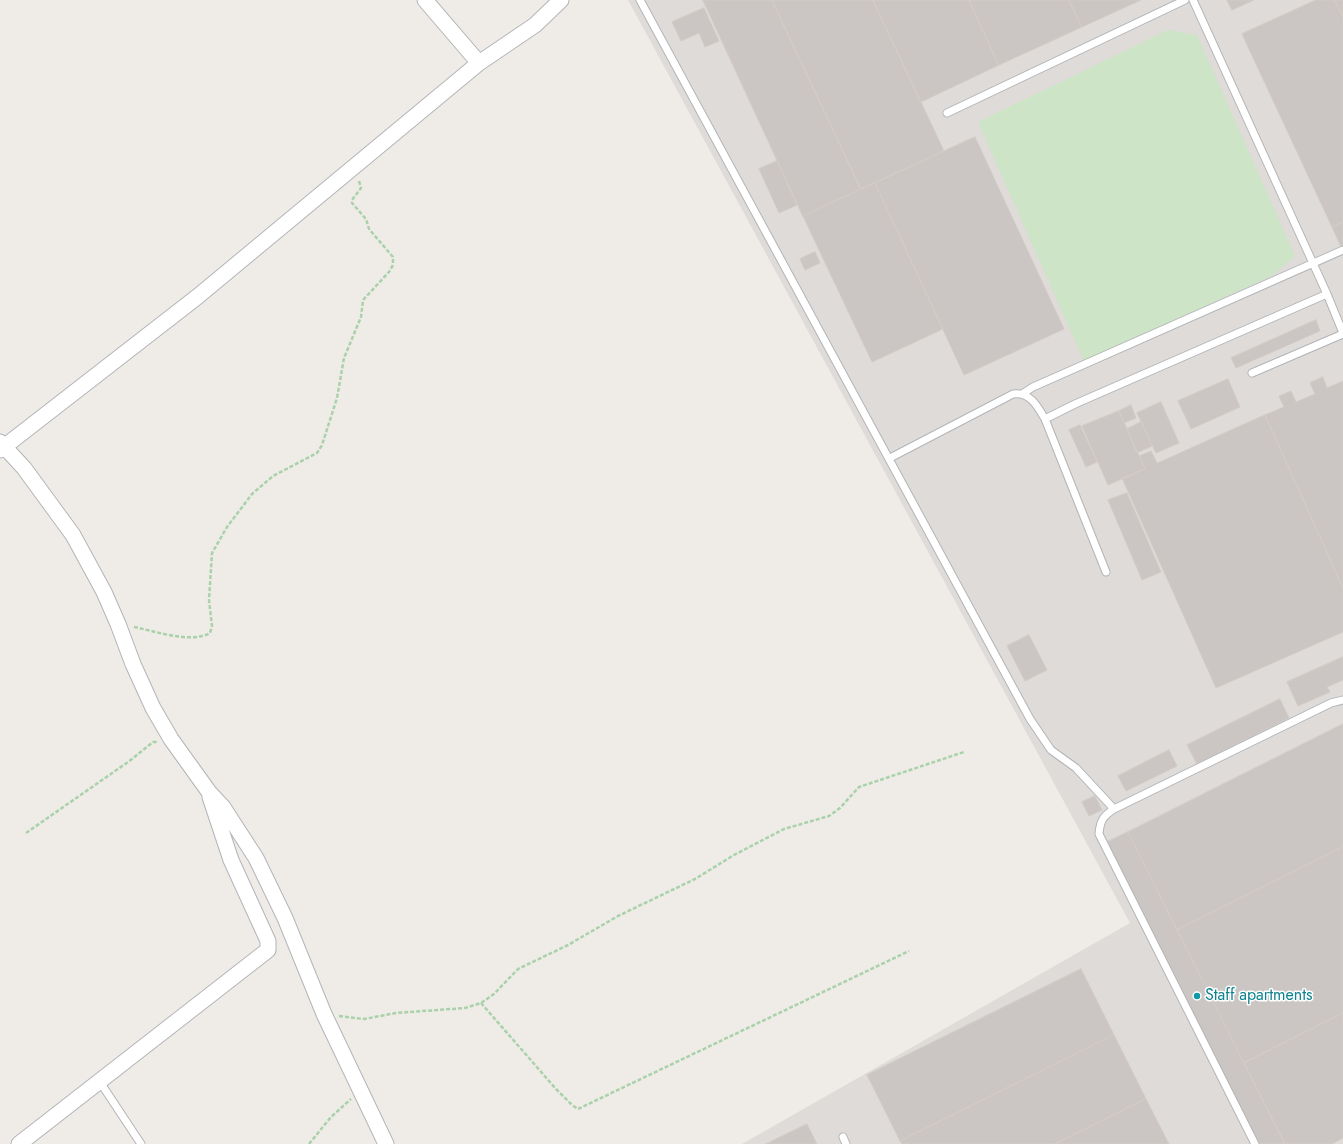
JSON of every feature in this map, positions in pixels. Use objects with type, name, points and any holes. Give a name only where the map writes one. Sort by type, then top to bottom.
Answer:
[{"type":"street","points":[[425,0],[479,63]]},
{"type":"street","points":[[386,1144],[324,1014],[285,918],[256,858],[223,806],[209,792],[171,739],[153,708],[133,664],[118,624],[89,563],[73,535],[44,494],[1,446],[197,297],[479,63],[535,25],[561,0]]},
{"type":"street","points":[[19,1144],[268,950],[268,941],[233,865],[209,792]]},
{"type":"lane","points":[[640,0],[1041,738],[1051,750],[1076,768],[1114,809]]},
{"type":"lane","points":[[947,114],[1185,0]]},
{"type":"lane","points":[[1193,0],[1327,294],[1343,334],[1252,373]]},
{"type":"lane","points":[[1022,394],[1033,387],[1343,250]]},
{"type":"lane","points":[[1045,419],[1075,404],[1327,294]]},
{"type":"lane","points":[[890,458],[1013,394],[1022,394],[1031,398],[1038,406],[1045,419],[1106,572]]},
{"type":"lane","points":[[1255,1144],[1099,834],[1100,824],[1104,815],[1114,809],[1331,704],[1343,700]]},
{"type":"lane","points":[[100,1082],[141,1144]]},
{"type":"path","points":[[118,624],[192,638],[203,637],[210,633],[212,626],[210,564],[212,553],[227,526],[252,494],[266,481],[308,459],[317,453],[322,445],[337,398],[344,358],[361,317],[363,300],[383,279],[394,263],[391,254],[369,229],[366,219],[352,203],[352,200],[361,187],[355,167]]},
{"type":"path","points":[[26,833],[128,762],[153,742],[171,739]]},
{"type":"path","points":[[324,1014],[364,1019],[396,1013],[466,1008],[481,1003],[494,994],[518,969],[568,945],[618,916],[695,879],[734,855],[784,829],[829,816],[840,808],[859,787],[964,752]]},
{"type":"path","points":[[481,1003],[556,1089],[578,1109],[745,1031],[909,951]]},
{"type":"path","points":[[309,1144],[331,1117],[360,1091]]},
{"type":"shaded area","points":[[628,0],[1343,0],[1343,1144],[742,1144],[1130,923]]},
{"type":"green space","points":[[1168,30],[1197,35],[1295,256],[1273,275],[1084,361],[978,122]]},
{"type":"building","points":[[703,0],[772,0],[861,189],[803,216]]},
{"type":"building","points":[[772,0],[873,0],[944,151],[861,189]]},
{"type":"building","points":[[873,0],[969,0],[999,65],[921,102]]},
{"type":"building","points":[[969,0],[1069,0],[1082,27],[999,65]]},
{"type":"building","points":[[1069,0],[1141,0],[1082,27]]},
{"type":"building","points":[[1227,0],[1254,0],[1232,10]]},
{"type":"building","points":[[1316,0],[1335,0],[1343,17],[1343,222],[1332,227],[1242,34]]},
{"type":"building","points":[[1335,0],[1343,0],[1343,17]]},
{"type":"building","points":[[704,8],[719,41],[705,47],[699,33],[681,41],[672,22]]},
{"type":"building","points":[[975,137],[1064,329],[964,375],[875,183]]},
{"type":"building","points":[[777,161],[797,205],[779,213],[759,169]]},
{"type":"building","points":[[875,183],[943,329],[872,362],[803,216]]},
{"type":"building","points":[[1343,222],[1343,249],[1342,249],[1332,227]]},
{"type":"building","points":[[815,252],[820,263],[805,270],[800,259]]},
{"type":"building","points":[[1316,320],[1320,331],[1236,368],[1231,358]]},
{"type":"building","points":[[1323,377],[1327,388],[1343,381],[1343,588],[1265,415],[1284,407],[1279,396],[1291,391],[1296,402],[1315,394],[1310,383]]},
{"type":"building","points":[[1228,379],[1240,407],[1191,429],[1178,401]]},
{"type":"building","points":[[1161,402],[1179,443],[1156,453],[1137,413]]},
{"type":"building","points":[[1131,405],[1136,418],[1124,423],[1119,411]]},
{"type":"building","points":[[1119,411],[1145,469],[1108,485],[1082,426]]},
{"type":"building","points":[[1265,415],[1343,588],[1343,632],[1216,688],[1122,478],[1145,469],[1139,456],[1151,451],[1157,463]]},
{"type":"building","points":[[1141,422],[1152,446],[1137,453],[1127,429]]},
{"type":"building","points":[[1080,425],[1097,462],[1086,467],[1069,430]]},
{"type":"building","points":[[1127,493],[1161,572],[1142,580],[1108,500]]},
{"type":"building","points":[[1029,635],[1047,670],[1025,681],[1007,646]]},
{"type":"building","points":[[1343,657],[1343,680],[1327,687],[1330,692],[1298,706],[1287,682]]},
{"type":"building","points":[[1280,699],[1289,718],[1197,764],[1187,745]]},
{"type":"building","points":[[1343,724],[1343,847],[1177,930],[1128,832]]},
{"type":"building","points":[[1169,750],[1177,766],[1126,791],[1118,776]]},
{"type":"building","points":[[1095,796],[1102,810],[1089,816],[1082,802]]},
{"type":"building","name":"Staff apartments","points":[[1128,832],[1285,1144],[1259,1144],[1107,842]]},
{"type":"building","points":[[1343,847],[1343,1013],[1244,1063],[1177,930]]},
{"type":"building","points":[[1081,969],[1114,1035],[900,1141],[867,1075]]},
{"type":"building","points":[[1343,1013],[1343,1138],[1332,1144],[1285,1144],[1244,1063]]},
{"type":"building","points":[[1114,1035],[1146,1099],[1055,1144],[902,1144],[900,1141]]},
{"type":"building","points":[[1146,1099],[1169,1144],[1055,1144]]},
{"type":"building","points":[[807,1124],[817,1144],[766,1144]]},
{"type":"place","name":"Staff apartments","points":[[1197,996]]}]
